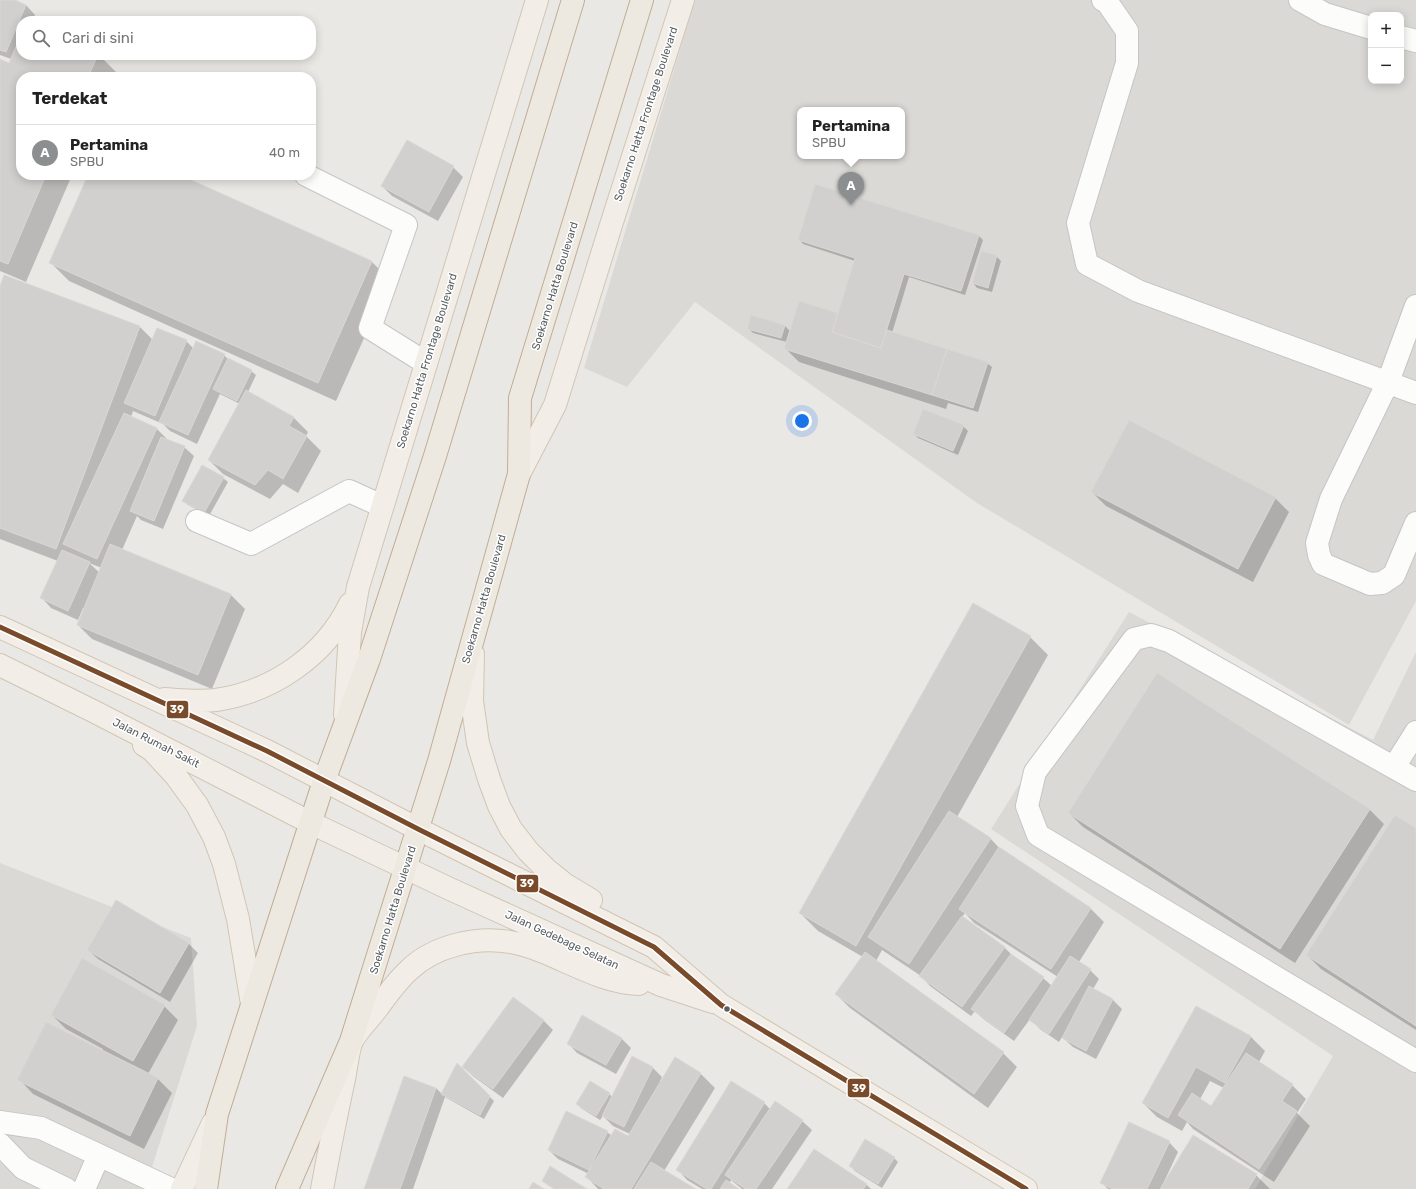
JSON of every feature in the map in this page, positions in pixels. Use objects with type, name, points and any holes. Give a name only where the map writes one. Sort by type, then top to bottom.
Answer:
[{"type":"highway","points":[[206,1189],[217,1114],[324,781],[369,659],[435,456],[573,0]]},
{"type":"highway","name":"Soekarno Hatta Boulevard","points":[[287,1189],[351,1042],[439,761],[519,474],[520,398],[642,0]]},
{"type":"main road","name":"Soekarno Hatta Frontage Boulevard","points":[[344,728],[350,632],[358,587],[537,0]]},
{"type":"main road","name":"Soekarno Hatta Frontage Boulevard","points":[[519,474],[555,405],[609,229],[683,0]]},
{"type":"main road","points":[[139,693],[164,699],[189,701],[215,700],[240,695],[264,686],[288,673],[310,656],[330,636],[346,612],[358,587]]},
{"type":"main road","points":[[0,627],[267,752],[324,781]]},
{"type":"main road","points":[[473,638],[472,700],[478,743],[499,806],[512,830],[546,869],[566,886],[589,898],[627,924],[654,947]]},
{"type":"main road","name":"Jalan Rumah Sakit","points":[[0,665],[311,823],[406,868]]},
{"type":"main road","points":[[93,711],[123,729],[152,750],[176,776],[197,805],[214,837],[224,864],[238,919],[252,1004]]},
{"type":"main road","name":"Jalan Gedebage Selatan","points":[[324,781],[654,947],[721,1005],[1026,1189]]},
{"type":"main road","name":"Jalan Gedebage Selatan","points":[[406,868],[661,985],[721,1005]]},
{"type":"main road","points":[[322,1189],[351,1042],[395,984],[410,969],[427,957],[466,942],[488,940],[510,942],[531,947],[594,974],[626,984],[661,985]]},
{"type":"main road","points":[[182,1189],[217,1114]]},
{"type":"lane","points":[[1103,0],[1107,2],[1127,31],[1127,62],[1078,223],[1088,264],[1138,291],[1416,393]]},
{"type":"lane","points":[[1300,0],[1325,14],[1368,27]]},
{"type":"lane","points":[[1404,38],[1416,41]]},
{"type":"lane","points":[[316,180],[406,225],[370,328],[426,363]]},
{"type":"lane","points":[[1416,306],[1388,382],[1331,499],[1317,543],[1319,555],[1323,564],[1370,584],[1382,583],[1394,575],[1416,523]]},
{"type":"lane","points":[[197,521],[251,544],[349,491],[382,506]]},
{"type":"lane","points":[[1416,780],[1169,642],[1151,634],[1134,639],[1035,772],[1027,806],[1038,836],[1416,1061]]},
{"type":"lane","points":[[1394,767],[1416,732]]},
{"type":"lane","points":[[0,1122],[41,1128],[171,1189]]},
{"type":"lane","points":[[0,1144],[23,1168],[66,1189]]},
{"type":"lane","points":[[84,1189],[99,1155]]},
{"type":"shaded area","points":[[695,0],[1416,0],[1416,601],[1349,725],[977,503],[695,302],[627,387],[584,368]]},
{"type":"shaded area","points":[[1129,612],[1373,740],[1416,652],[1416,1189],[1255,1189],[1333,1056],[991,829]]},
{"type":"shaded area","points":[[0,863],[191,938],[197,1026],[145,1189],[0,1189]]},
{"type":"building","points":[[0,0],[15,0],[26,5],[21,16],[16,16],[16,28],[6,52],[0,50]]},
{"type":"building","points":[[16,47],[16,60],[96,60],[90,72],[16,72],[16,180],[44,180],[8,264],[0,261],[0,59],[9,63]]},
{"type":"building","points":[[407,140],[454,166],[429,212],[381,186]]},
{"type":"building","points":[[86,180],[191,180],[372,261],[318,383],[49,263]]},
{"type":"building","points":[[815,184],[979,235],[961,291],[904,274],[881,348],[832,332],[855,258],[798,240]]},
{"type":"building","points":[[981,251],[997,255],[988,288],[972,283]]},
{"type":"building","points":[[4,275],[140,326],[56,549],[0,528],[0,286]]},
{"type":"building","points":[[799,301],[838,313],[832,332],[881,348],[887,330],[947,349],[932,395],[784,349]]},
{"type":"building","points":[[751,315],[785,325],[781,338],[747,329]]},
{"type":"building","points":[[157,328],[187,340],[155,416],[124,403]]},
{"type":"building","points":[[196,341],[225,354],[188,435],[159,422]]},
{"type":"building","points":[[947,349],[988,362],[973,408],[932,395]]},
{"type":"building","points":[[228,358],[252,370],[237,401],[213,389]]},
{"type":"building","points":[[246,390],[294,417],[289,426],[307,436],[283,479],[268,470],[255,485],[208,460]]},
{"type":"building","points":[[923,409],[964,425],[953,451],[913,434]]},
{"type":"building","points":[[124,413],[157,428],[97,559],[63,544]]},
{"type":"building","points":[[1129,420],[1276,497],[1238,569],[1091,492]]},
{"type":"building","points":[[161,437],[185,446],[154,521],[130,511]]},
{"type":"building","points":[[202,465],[224,477],[204,513],[182,501]]},
{"type":"building","points":[[110,544],[231,594],[198,675],[77,625]]},
{"type":"building","points":[[62,550],[90,562],[68,611],[40,598]]},
{"type":"building","points":[[973,603],[1031,636],[856,946],[799,913]]},
{"type":"building","points":[[1157,673],[1370,809],[1280,949],[1068,813]]},
{"type":"building","points":[[949,811],[991,838],[909,964],[868,937]]},
{"type":"building","points":[[1395,815],[1416,828],[1416,1026],[1306,955]]},
{"type":"building","points":[[999,847],[1091,908],[1051,969],[959,909]]},
{"type":"building","points":[[116,900],[189,943],[160,993],[87,950]]},
{"type":"building","points":[[962,916],[1005,947],[962,1007],[919,976]]},
{"type":"building","points":[[865,952],[1004,1052],[974,1094],[835,994]]},
{"type":"building","points":[[1011,954],[1044,977],[1004,1033],[971,1009]]},
{"type":"building","points":[[1070,956],[1091,969],[1049,1034],[1029,1020]]},
{"type":"building","points":[[82,958],[165,1005],[133,1061],[51,1015]]},
{"type":"building","points":[[1089,986],[1113,999],[1086,1051],[1062,1038]]},
{"type":"building","points":[[513,997],[544,1020],[493,1089],[462,1067]]},
{"type":"building","points":[[1196,1006],[1251,1036],[1225,1083],[1196,1067],[1168,1118],[1142,1103]]},
{"type":"building","points":[[582,1015],[622,1038],[606,1065],[567,1044]]},
{"type":"building","points":[[46,1022],[158,1078],[130,1136],[17,1080]]},
{"type":"building","points":[[1246,1053],[1293,1084],[1282,1101],[1297,1111],[1259,1169],[1178,1115],[1192,1093],[1211,1106]]},
{"type":"building","points":[[632,1056],[653,1067],[624,1127],[602,1116]]},
{"type":"building","points":[[675,1057],[701,1073],[631,1189],[604,1189],[585,1177],[615,1129],[628,1136]]},
{"type":"building","points":[[457,1063],[490,1096],[480,1115],[441,1094]]},
{"type":"building","points":[[404,1076],[436,1088],[400,1189],[364,1189]]},
{"type":"building","points":[[590,1081],[610,1093],[596,1116],[576,1104]]},
{"type":"building","points":[[731,1081],[765,1102],[711,1189],[707,1189],[676,1170]]},
{"type":"building","points":[[775,1101],[803,1120],[756,1189],[746,1189],[725,1175]]},
{"type":"building","points":[[566,1111],[608,1131],[589,1170],[548,1150]]},
{"type":"building","points":[[1129,1122],[1170,1141],[1147,1189],[1113,1189],[1100,1183]]},
{"type":"building","points":[[1193,1135],[1257,1174],[1248,1189],[1160,1189]]},
{"type":"building","points":[[865,1139],[895,1157],[878,1184],[849,1166]]},
{"type":"building","points":[[814,1149],[867,1184],[863,1189],[787,1189]]},
{"type":"building","points":[[651,1162],[696,1189],[634,1189]]},
{"type":"building","points":[[550,1166],[587,1189],[554,1189],[542,1181]]},
{"type":"building","points":[[726,1180],[739,1189],[720,1189]]},
{"type":"building","points":[[533,1182],[544,1189],[529,1189]]},
{"type":"transit line","name":"39","points":[[0,627],[267,751],[418,829],[654,947],[721,1005],[1026,1189]]},
{"type":"place","name":"Pertamina","points":[[851,205]]}]
